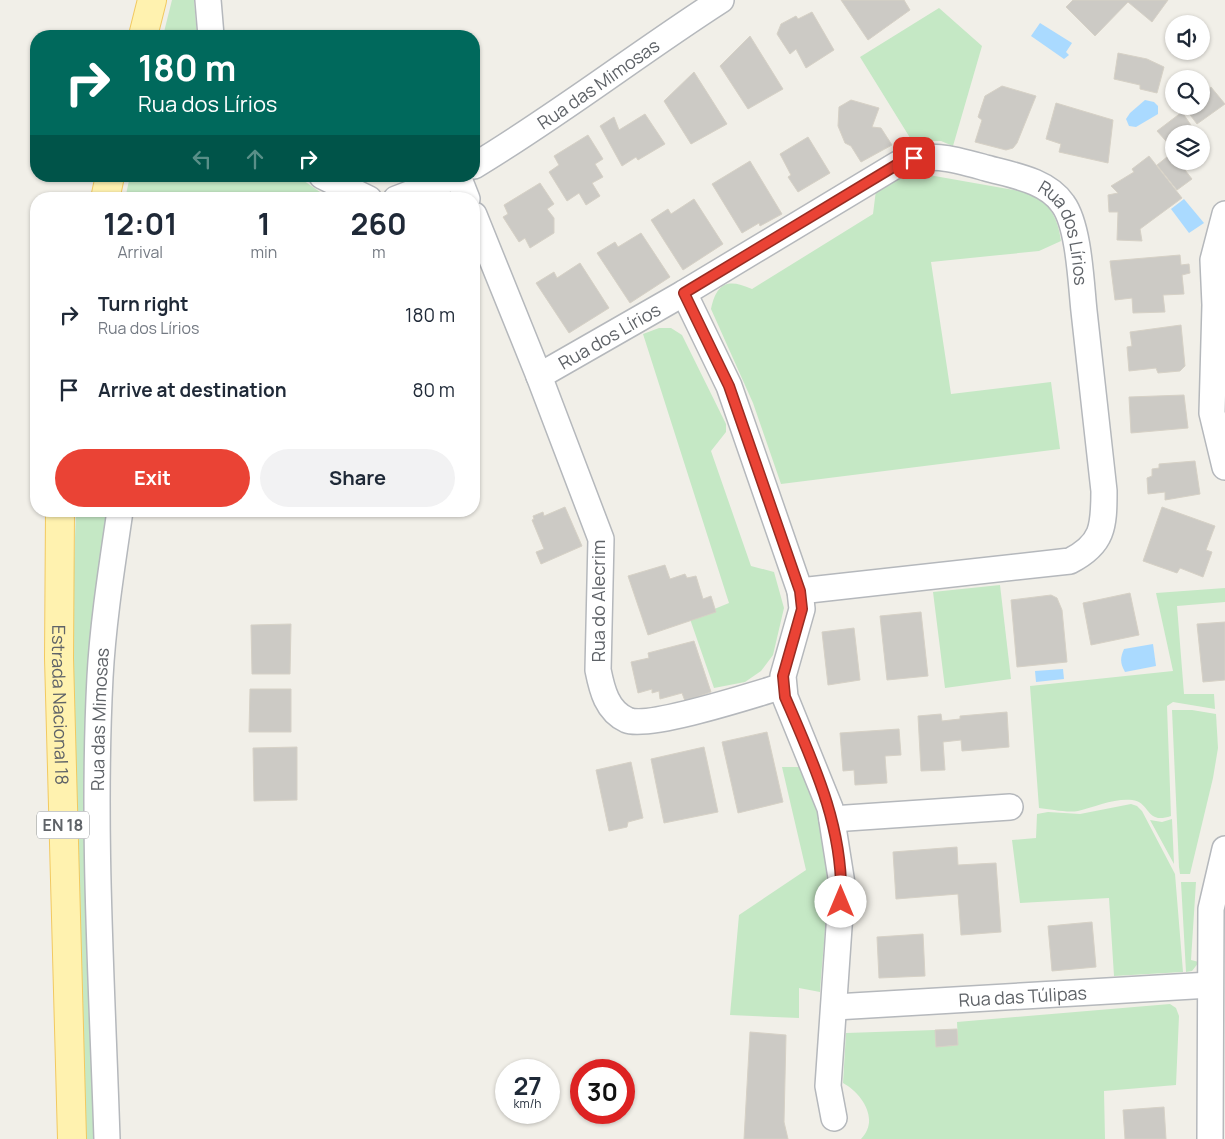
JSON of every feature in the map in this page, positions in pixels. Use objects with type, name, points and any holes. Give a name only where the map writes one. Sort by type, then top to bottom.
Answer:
[{"type":"main road","points":[[144,30],[152,0]]},
{"type":"main road","name":"Estrada Nacional 18","points":[[60,517],[59,658],[72,1139]]},
{"type":"street","points":[[208,0],[210,30]]},
{"type":"street","name":"Rua das Mimosas","points":[[480,162],[529,133],[670,33],[721,0]]},
{"type":"street","name":"Rua dos Lírios","points":[[539,376],[684,293],[898,164],[914,158],[948,158],[1025,179],[1050,191],[1063,204],[1072,222],[1078,264],[1104,491],[1104,518],[1098,539],[1086,553],[1070,561],[800,591]]},
{"type":"street","points":[[335,182],[355,192]]},
{"type":"street","points":[[415,192],[441,182]]},
{"type":"street","points":[[1225,214],[1213,260],[1220,289],[1212,413],[1225,467]]},
{"type":"street","name":"Rua do Alecrim","points":[[480,230],[539,376],[601,539],[598,670],[602,690],[611,709],[628,721],[658,720],[783,686]]},
{"type":"street","points":[[684,293],[729,386],[800,591],[802,609],[783,676],[783,686],[785,697],[821,781],[832,819],[842,884],[835,1007],[828,1086],[834,1118]]},
{"type":"street","name":"Rua das Mimosas","points":[[107,1139],[97,871],[100,676],[119,517]]},
{"type":"street","points":[[832,819],[1010,807]]},
{"type":"street","points":[[1210,1139],[1211,909],[1225,849]]},
{"type":"street","name":"Rua das Túlipas","points":[[835,1007],[1210,985]]},
{"type":"green space","points":[[172,0],[194,0],[196,30],[164,30]]},
{"type":"green space","points":[[939,8],[982,46],[953,146],[941,141],[912,141],[860,57]]},
{"type":"green space","points":[[912,172],[1037,194],[1054,215],[1061,241],[1039,251],[931,262],[951,394],[1051,382],[1060,449],[781,484],[753,403],[711,309],[714,300],[717,293],[725,285],[737,284],[752,289],[873,214],[876,190]]},
{"type":"green space","points":[[129,182],[306,182],[320,192],[127,192]]},
{"type":"green space","points":[[659,328],[671,328],[682,335],[726,424],[726,432],[711,451],[751,566],[774,572],[784,608],[773,655],[761,671],[745,682],[714,688],[690,619],[729,603],[643,334]]},
{"type":"green space","points":[[76,517],[106,517],[90,667],[86,746],[85,903],[95,1139],[78,1139],[72,617]]},
{"type":"green space","points":[[1000,585],[1011,679],[945,688],[933,592]]},
{"type":"green space","points":[[1225,588],[1225,602],[1177,606],[1184,694],[1214,694],[1215,709],[1173,702],[1167,706],[1171,816],[1157,818],[1138,802],[1132,800],[1112,802],[1078,811],[1039,808],[1030,686],[1173,671],[1156,593]]},
{"type":"green space","points":[[1172,710],[1192,710],[1216,714],[1218,748],[1213,778],[1190,874],[1180,874],[1179,867]]},
{"type":"green space","points":[[782,767],[800,767],[816,807],[823,835],[827,880],[820,992],[799,988],[799,1018],[730,1015],[739,915],[806,870]]},
{"type":"green space","points":[[1131,804],[1137,806],[1142,811],[1175,874],[1183,972],[1114,976],[1109,898],[1020,903],[1012,840],[1036,838],[1037,814],[1048,812],[1080,814]]},
{"type":"green space","points":[[1172,819],[1174,864],[1150,820],[1162,822]]},
{"type":"green space","points":[[1181,882],[1196,882],[1191,960],[1199,962],[1192,971],[1186,972]]},
{"type":"green space","points":[[1170,1004],[1176,1008],[1179,1016],[1176,1085],[1104,1091],[1105,1139],[861,1139],[869,1124],[869,1116],[862,1100],[850,1087],[843,1083],[846,1033],[935,1030],[936,1047],[958,1045],[957,1022]]},
{"type":"water","points":[[1040,23],[1072,43],[1066,52],[1069,55],[1064,59],[1031,36]]},
{"type":"water","points":[[1145,100],[1154,102],[1158,106],[1158,114],[1136,127],[1129,126],[1126,119]]},
{"type":"water","points":[[1184,199],[1204,223],[1189,233],[1171,209]]},
{"type":"water","points":[[1153,644],[1156,666],[1125,672],[1121,660],[1124,649]]},
{"type":"water","points":[[1063,669],[1064,679],[1036,682],[1035,671]]},
{"type":"building","points":[[841,0],[904,0],[910,10],[868,40]]},
{"type":"building","points":[[1073,0],[1168,0],[1152,22],[1128,2],[1095,36],[1066,7]]},
{"type":"building","points":[[812,12],[834,50],[806,68],[796,49],[790,54],[777,34],[781,24],[796,16],[798,19]]},
{"type":"building","points":[[750,36],[783,89],[748,109],[720,66]]},
{"type":"building","points":[[1118,53],[1147,59],[1164,67],[1157,93],[1140,89],[1140,85],[1114,79]]},
{"type":"building","points":[[694,72],[727,124],[691,144],[664,101]]},
{"type":"building","points":[[1002,86],[1036,96],[1017,143],[1013,148],[1006,150],[975,142],[982,120],[978,117],[985,96]]},
{"type":"building","points":[[1210,88],[1225,104],[1210,115]]},
{"type":"building","points":[[851,100],[879,108],[872,127],[881,128],[892,145],[861,162],[851,146],[845,143],[838,126],[839,107]]},
{"type":"building","points":[[1056,103],[1113,120],[1108,163],[1059,152],[1061,144],[1046,139]]},
{"type":"building","points":[[645,114],[665,144],[638,160],[636,157],[622,166],[600,126],[614,117],[619,130]]},
{"type":"building","points":[[1178,115],[1184,115],[1191,125],[1165,125],[1165,140],[1157,131]]},
{"type":"building","points":[[1190,115],[1210,115],[1197,124]]},
{"type":"building","points":[[588,135],[603,159],[595,164],[603,177],[592,183],[600,196],[586,205],[579,193],[567,201],[549,172],[559,165],[554,156]]},
{"type":"building","points":[[808,137],[830,173],[798,192],[788,177],[791,175],[780,154]]},
{"type":"building","points":[[1149,156],[1182,198],[1140,229],[1142,241],[1117,240],[1118,212],[1109,212],[1108,195],[1118,193],[1111,186],[1134,172],[1132,169]]},
{"type":"building","points":[[1165,159],[1165,170],[1185,170],[1192,179],[1177,190],[1157,165]]},
{"type":"building","points":[[750,161],[782,214],[760,226],[759,223],[742,233],[712,184]]},
{"type":"building","points":[[540,183],[554,204],[547,209],[554,218],[554,233],[530,248],[525,238],[519,242],[503,217],[508,214],[504,205]]},
{"type":"building","points":[[694,199],[723,244],[683,270],[651,220],[668,209],[671,214]]},
{"type":"building","points":[[641,233],[670,277],[630,303],[597,253],[615,242],[618,247]]},
{"type":"building","points":[[1180,255],[1181,265],[1189,264],[1190,273],[1182,275],[1184,294],[1163,295],[1165,312],[1133,313],[1132,298],[1115,300],[1110,261]]},
{"type":"building","points":[[580,263],[609,308],[569,333],[536,283],[554,272],[557,278]]},
{"type":"building","points":[[1181,325],[1185,366],[1180,371],[1158,373],[1156,368],[1129,371],[1127,347],[1132,346],[1130,332]]},
{"type":"building","points":[[1184,395],[1188,428],[1131,433],[1129,397]]},
{"type":"building","points":[[1195,461],[1200,494],[1165,500],[1165,492],[1148,494],[1147,478],[1152,476],[1152,469],[1159,468],[1159,464]]},
{"type":"building","points":[[565,507],[582,546],[541,564],[536,552],[544,549],[532,520],[534,519],[533,516],[543,512],[544,516]]},
{"type":"building","points":[[1162,507],[1215,526],[1206,550],[1212,552],[1203,577],[1180,568],[1177,573],[1143,561]]},
{"type":"building","points":[[665,565],[670,579],[685,574],[687,578],[696,576],[703,599],[711,596],[716,612],[648,635],[628,576]]},
{"type":"building","points":[[1130,593],[1139,635],[1091,645],[1083,603]]},
{"type":"building","points":[[1051,595],[1057,598],[1062,610],[1067,662],[1017,667],[1011,600]]},
{"type":"building","points":[[921,612],[928,676],[887,680],[880,616]]},
{"type":"building","points":[[1225,622],[1225,680],[1203,682],[1197,624]]},
{"type":"building","points":[[291,624],[290,674],[252,674],[251,625]]},
{"type":"building","points":[[854,628],[860,680],[828,685],[822,632]]},
{"type":"building","points":[[694,641],[711,692],[685,701],[682,693],[660,699],[659,691],[652,693],[652,689],[638,693],[631,662],[649,658],[648,653]]},
{"type":"building","points":[[250,689],[291,689],[291,732],[249,732]]},
{"type":"building","points":[[1007,712],[1009,747],[962,751],[961,740],[943,742],[945,770],[921,771],[918,716],[941,714],[942,721],[960,719],[960,716]]},
{"type":"building","points":[[899,729],[901,755],[885,756],[887,783],[855,785],[854,770],[843,771],[840,733]]},
{"type":"building","points":[[767,732],[783,802],[738,813],[722,742]]},
{"type":"building","points":[[297,747],[297,800],[254,801],[253,748]]},
{"type":"building","points":[[704,747],[718,812],[664,823],[651,759]]},
{"type":"building","points":[[631,762],[643,818],[628,822],[627,827],[609,831],[596,770]]},
{"type":"building","points":[[957,847],[958,865],[996,863],[1001,932],[961,935],[958,894],[896,899],[893,852]]},
{"type":"building","points":[[1092,922],[1096,967],[1052,971],[1048,926]]},
{"type":"building","points":[[923,934],[925,976],[879,978],[877,937]]},
{"type":"building","points":[[957,1029],[958,1045],[936,1047],[935,1030]]},
{"type":"building","points":[[750,1032],[786,1035],[784,1122],[788,1139],[744,1139]]},
{"type":"building","points":[[1164,1107],[1166,1139],[1125,1139],[1123,1110]]},
{"type":"route","points":[[841,902],[842,884],[837,840],[830,808],[821,781],[785,697],[783,686],[783,676],[791,654],[802,609],[800,591],[729,386],[684,293],[898,164],[914,158]]}]
